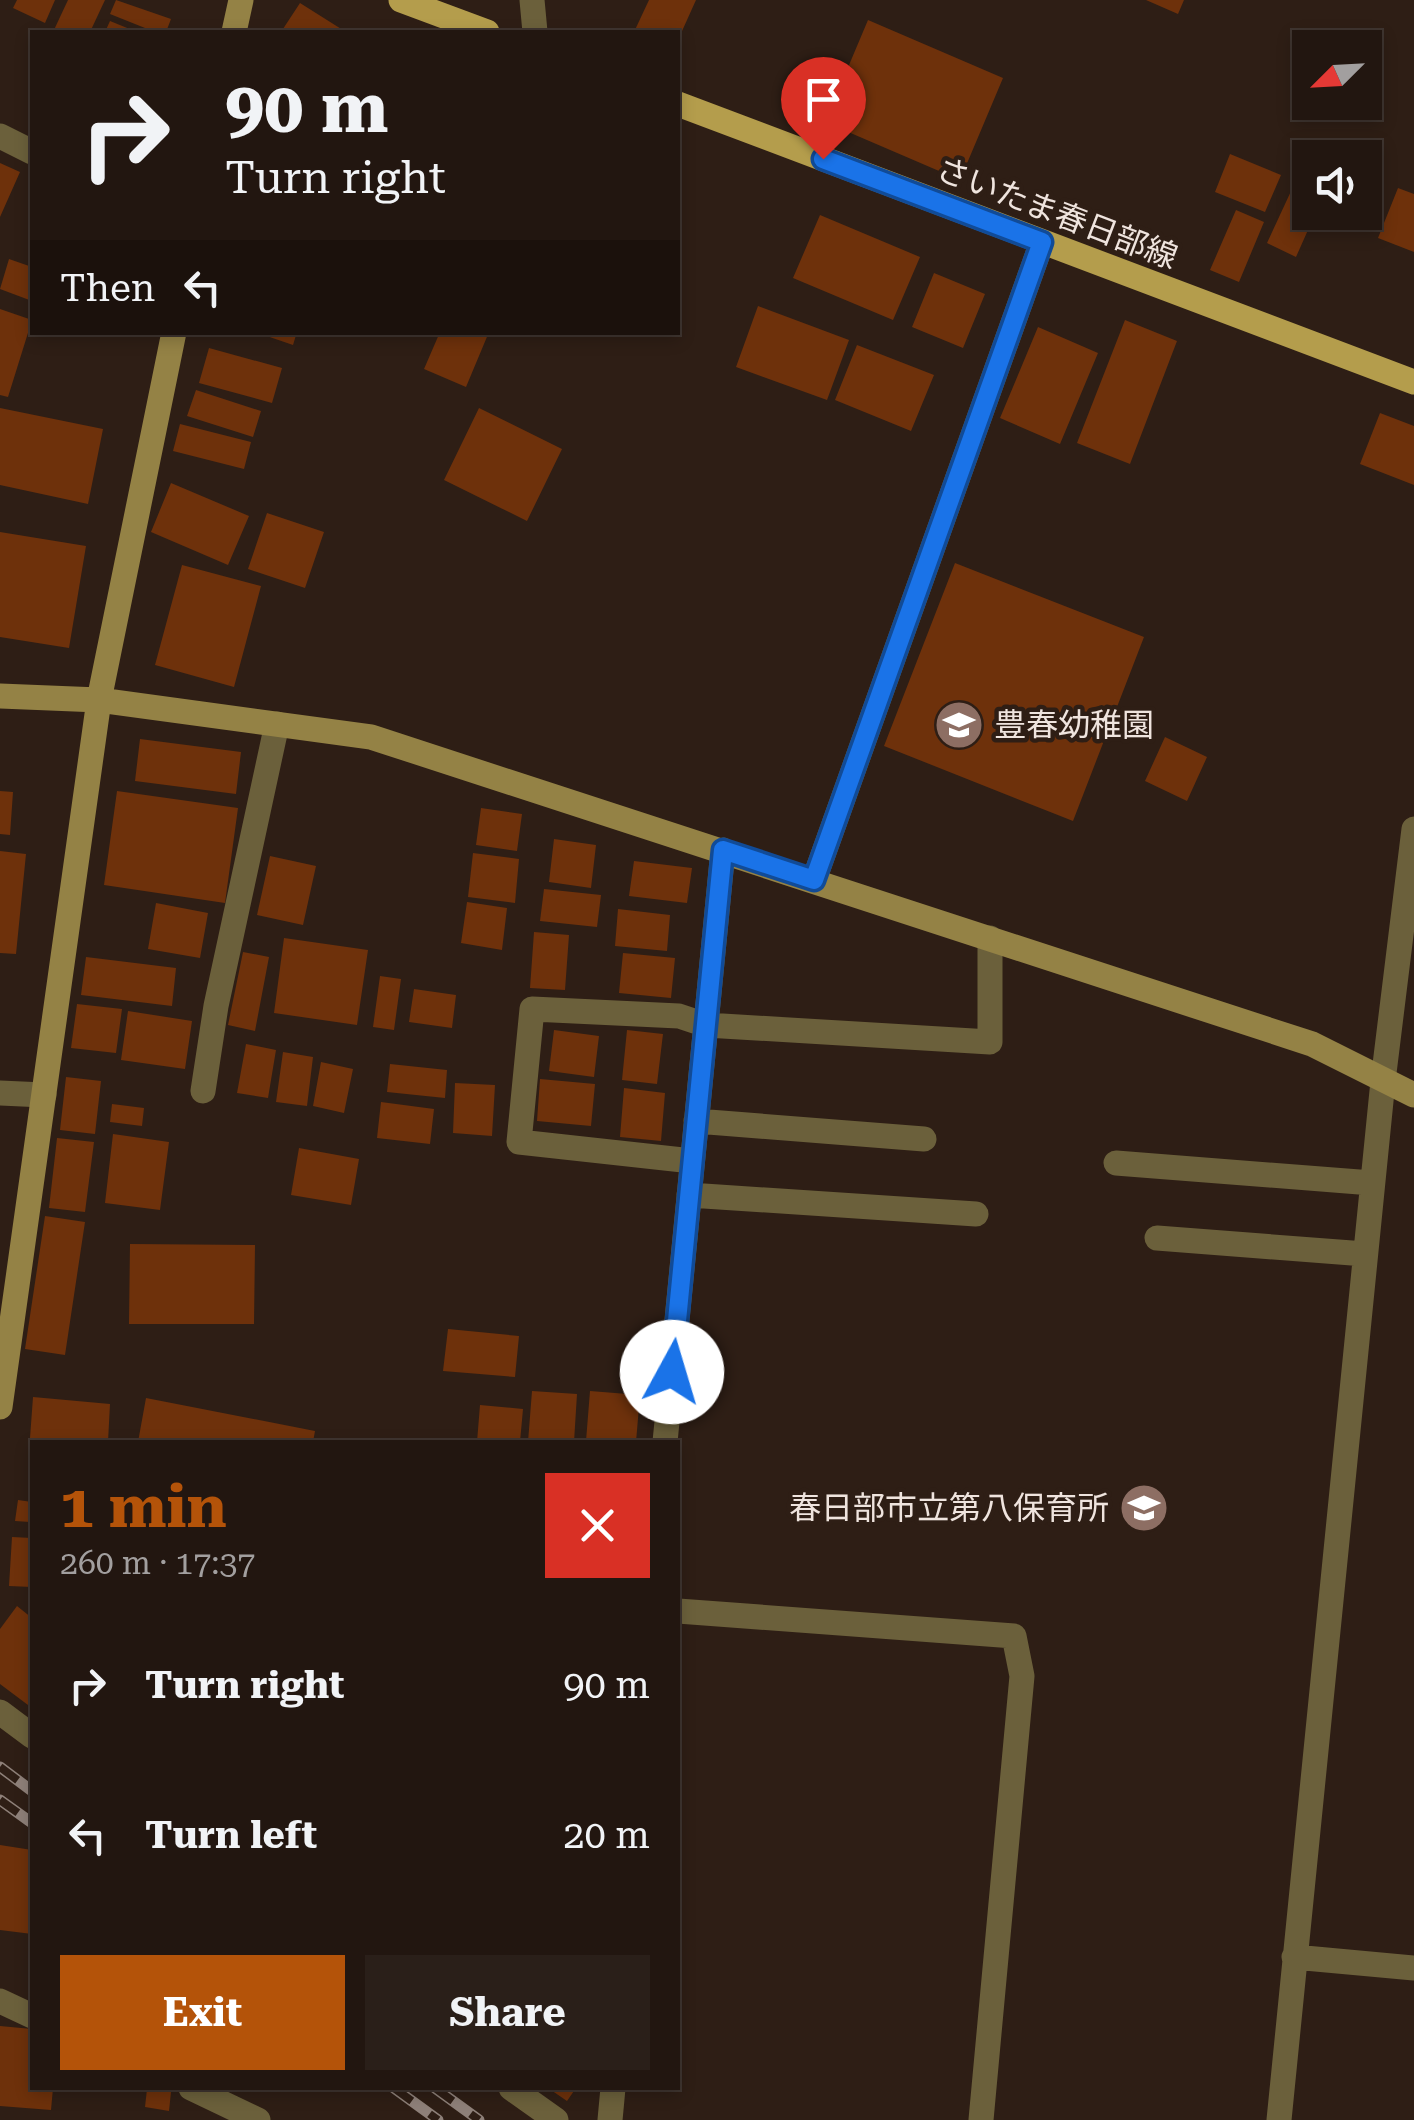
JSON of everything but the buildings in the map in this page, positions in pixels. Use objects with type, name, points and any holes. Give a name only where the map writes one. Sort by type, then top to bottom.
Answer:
[{"type":"main road","points":[[401,0],[482,30]]},
{"type":"main road","name":"さいたま春日部線","points":[[680,105],[1414,382]]},
{"type":"street","points":[[234,30],[241,0]]},
{"type":"street","points":[[532,0],[536,30]]},
{"type":"street","points":[[0,136],[30,151]]},
{"type":"street","points":[[814,880],[1042,242]]},
{"type":"street","points":[[0,1407],[99,700],[173,335]]},
{"type":"street","points":[[0,696],[99,700],[372,737],[1312,1044],[1414,1095]]},
{"type":"street","points":[[203,1091],[216,1006],[277,724]]},
{"type":"street","points":[[1279,2120],[1372,1183],[1414,829]]},
{"type":"street","points":[[664,1440],[723,850]]},
{"type":"street","points":[[692,1161],[519,1142],[532,1009],[678,1016],[706,1026],[990,1042],[990,938]]},
{"type":"street","points":[[0,1093],[44,1096]]},
{"type":"street","points":[[696,1122],[924,1138]]},
{"type":"street","points":[[1116,1163],[1372,1183]]},
{"type":"street","points":[[689,1195],[976,1214]]},
{"type":"street","points":[[1157,1238],[1365,1254]]},
{"type":"street","points":[[680,1612],[1014,1636],[1022,1676],[981,2120]]},
{"type":"street","points":[[0,1712],[30,1734]]},
{"type":"street","points":[[1294,1957],[1414,1968]]},
{"type":"street","points":[[0,2001],[30,2015]]},
{"type":"street","points":[[195,2090],[258,2120]]},
{"type":"street","points":[[514,2090],[556,2120]]},
{"type":"street","points":[[610,2120],[613,2090]]},
{"type":"railway","points":[[0,1767],[30,1790]]},
{"type":"railway","points":[[0,1800],[30,1822]]},
{"type":"railway","points":[[397,2090],[438,2120]]},
{"type":"railway","points":[[438,2090],[479,2120]]},
{"type":"place","name":"豊春幼稚園","points":[[959,725]]},
{"type":"place","name":"春日部市立第八保育所","points":[[1144,1508]]},
{"type":"route","points":[[672,1372],[723,850],[814,880],[1042,242],[823,159]]}]
